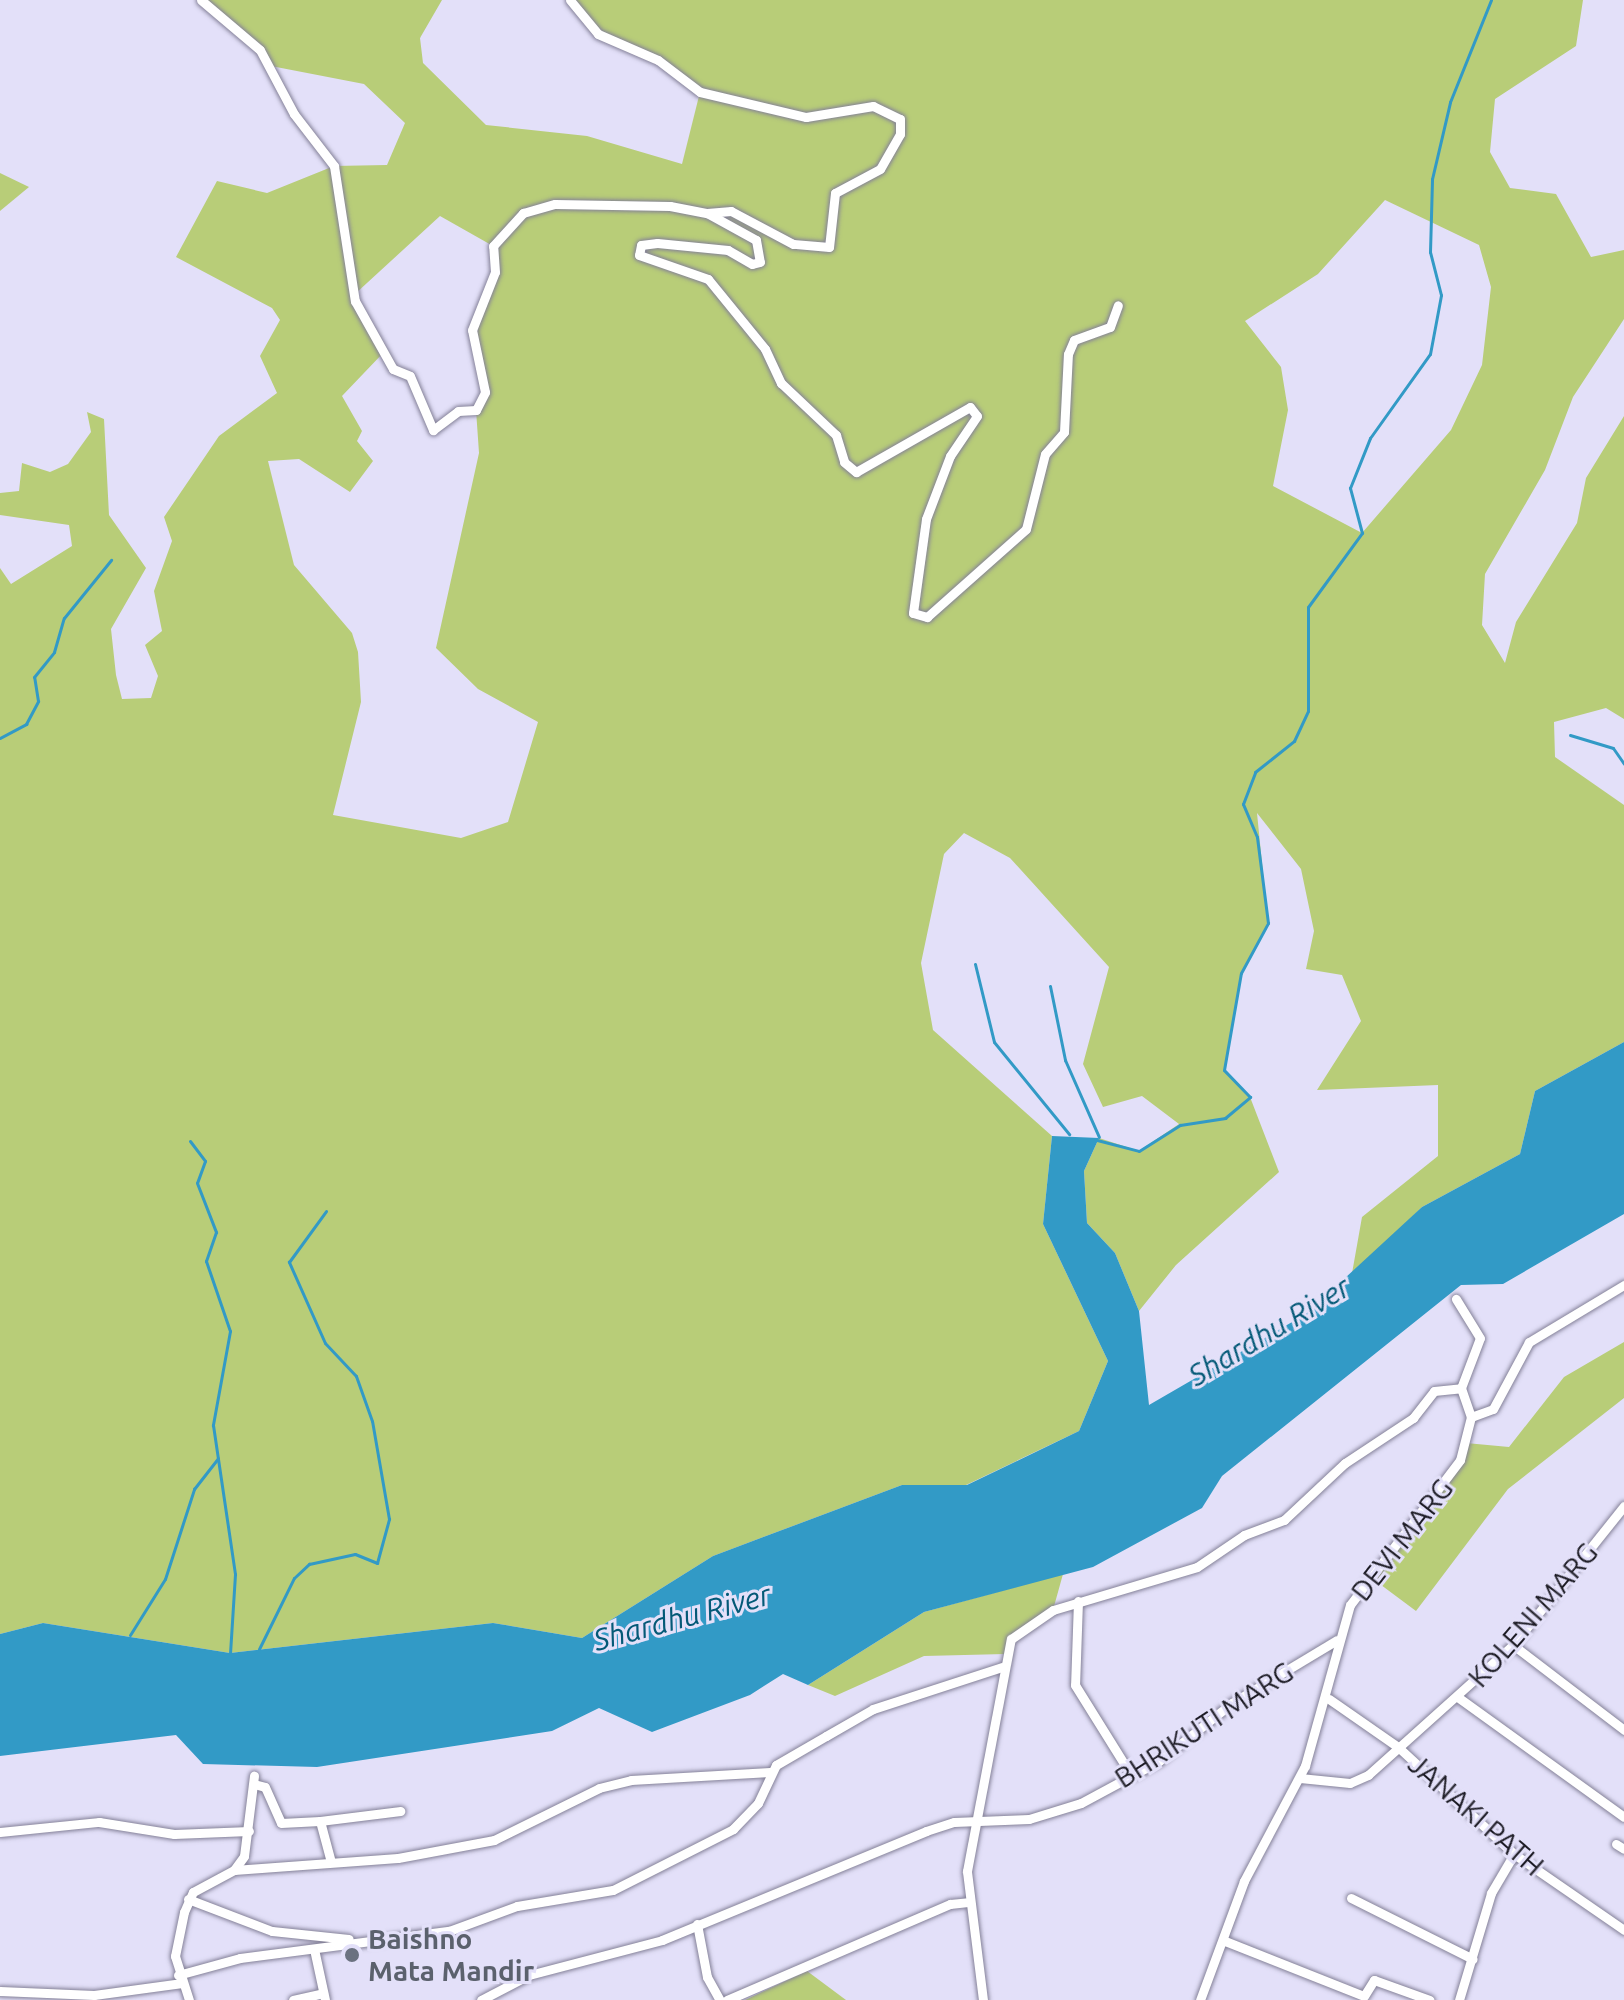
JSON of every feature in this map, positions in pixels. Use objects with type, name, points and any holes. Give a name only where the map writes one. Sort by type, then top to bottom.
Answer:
[{"type":"street","points":[[201,0],[260,50],[294,114],[334,166],[355,301],[393,369],[410,376],[433,430],[458,411],[476,410],[485,392],[474,314],[495,272],[493,246],[523,213],[583,203],[707,213],[731,211],[793,244],[829,247],[835,193],[880,169],[900,134],[900,119],[873,106],[806,117],[700,92],[658,60],[598,34],[570,0]]},
{"type":"street","points":[[707,213],[756,240],[760,262],[728,250],[657,243],[641,245],[639,255],[708,279],[765,349],[781,383],[836,435],[844,462],[856,472],[958,409],[970,407],[977,416],[950,456],[926,519],[910,598],[913,613],[927,617],[1026,529],[1045,454],[1064,432],[1068,354],[1074,340],[1110,327],[1118,305]]},
{"type":"street","points":[[1456,1299],[1475,1325],[1478,1348],[1461,1388],[1471,1417],[1493,1409],[1529,1342],[1624,1285]]},
{"type":"street","points":[[983,2000],[968,1902],[975,1824],[1002,1667],[1011,1639],[1078,1601],[1197,1567],[1284,1520],[1345,1463],[1413,1418],[1434,1391],[1461,1388]]},
{"type":"street","name":"DEVI MARG","points":[[1337,1640],[1369,1576],[1452,1477],[1471,1417]]},
{"type":"street","name":"KOLENI MARG","points":[[1300,1778],[1350,1783],[1459,1698],[1513,1645],[1624,1506]]},
{"type":"street","points":[[1078,1601],[1075,1685],[1131,1775]]},
{"type":"street","points":[[1200,2000],[1225,1941],[1244,1881],[1300,1778],[1329,1699],[1337,1640]]},
{"type":"street","name":"BHRIKUTI MARG","points":[[481,2000],[529,1975],[697,1924],[926,1831],[1056,1812],[1131,1775],[1337,1640]]},
{"type":"street","points":[[1513,1645],[1624,1730]]},
{"type":"street","points":[[189,2000],[180,1979],[184,1912],[188,1899],[234,1870],[331,1862],[380,1862],[494,1840],[599,1788],[631,1780],[770,1772],[873,1709],[1002,1667]]},
{"type":"street","points":[[1459,1698],[1624,1817]]},
{"type":"street","name":"JANAKI PATH","points":[[1329,1699],[1398,1747],[1514,1854],[1624,1930]]},
{"type":"street","points":[[0,1991],[113,1996],[356,1940],[449,1931],[517,1906],[613,1890],[733,1829],[758,1803],[770,1772]]},
{"type":"street","points":[[234,1870],[249,1831],[254,1780],[265,1787],[281,1823],[400,1811]]},
{"type":"street","points":[[320,1821],[331,1862]]},
{"type":"street","points":[[0,1832],[99,1822],[174,1834],[249,1831]]},
{"type":"street","points":[[1459,2000],[1491,1893],[1514,1854]]},
{"type":"street","points":[[1351,1898],[1473,1959]]},
{"type":"street","points":[[188,1899],[272,1931],[356,1940]]},
{"type":"street","points":[[727,2000],[950,1904],[968,1902]]},
{"type":"street","points":[[697,1924],[707,1977],[720,2000]]},
{"type":"street","points":[[1225,1941],[1364,1996],[1374,1980],[1430,2000]]},
{"type":"street","points":[[293,2000],[324,1996],[314,1949]]},
{"type":"green space","points":[[201,0],[442,0],[420,38],[423,63],[486,125],[587,136],[682,164],[700,92],[658,60],[611,41],[570,0],[1583,0],[1576,46],[1495,99],[1490,152],[1510,188],[1556,194],[1591,257],[1624,250],[1624,319],[1573,397],[1545,470],[1485,574],[1482,625],[1505,663],[1516,622],[1577,523],[1586,478],[1624,416],[1624,719],[1606,708],[1554,722],[1555,757],[1624,805],[1624,1042],[1535,1091],[1520,1154],[1422,1207],[1351,1279],[1362,1217],[1438,1156],[1438,1085],[1317,1090],[1361,1021],[1342,975],[1306,969],[1314,931],[1301,869],[1257,813],[1268,923],[1241,973],[1224,1070],[1250,1097],[1279,1172],[1176,1265],[1139,1311],[1115,1253],[1087,1223],[1084,1171],[1099,1138],[1139,1151],[1179,1124],[1142,1096],[1103,1107],[1083,1064],[1109,967],[1010,858],[964,833],[944,854],[921,963],[933,1030],[1052,1136],[1043,1224],[1108,1361],[1079,1431],[966,1485],[902,1485],[713,1556],[582,1638],[493,1623],[230,1653],[43,1623],[0,1634],[0,568],[11,584],[72,546],[69,525],[0,515],[0,493],[19,491],[22,463],[50,472],[68,464],[91,432],[87,412],[104,419],[109,515],[146,568],[111,629],[116,675],[122,699],[151,698],[158,676],[145,645],[162,631],[154,591],[172,541],[164,517],[219,436],[277,393],[260,356],[280,320],[272,308],[176,257],[217,181],[267,193],[334,166],[387,165],[405,123],[364,84],[271,66]],"holes":[[[1385,200],[1479,245],[1491,287],[1482,365],[1451,430],[1362,533],[1273,486],[1288,410],[1281,367],[1245,321],[1318,274]],[[440,216],[493,246],[495,272],[472,330],[485,392],[476,410],[479,453],[436,648],[478,689],[538,722],[508,822],[461,838],[333,815],[361,702],[358,652],[352,633],[294,565],[268,461],[299,459],[350,492],[373,461],[357,441],[362,431],[342,396],[385,351],[355,294]]]},
{"type":"green space","points":[[0,173],[29,187],[0,211]]},
{"type":"green space","points":[[1624,1342],[1624,1398],[1508,1489],[1416,1611],[1369,1576],[1424,1511],[1466,1443],[1509,1447],[1564,1377]]},
{"type":"green space","points":[[1063,1574],[1053,1610],[1028,1626],[1005,1654],[924,1656],[835,1696],[808,1685],[924,1612]]},
{"type":"green space","points":[[807,1971],[846,2000],[745,2000]]},
{"type":"water","name":"Shardhu River","points":[[1624,1042],[1624,1214],[1503,1284],[1461,1285],[1222,1476],[1202,1508],[1093,1567],[924,1612],[808,1685],[783,1674],[750,1695],[652,1732],[599,1708],[552,1731],[317,1767],[203,1764],[176,1735],[0,1756],[0,1634],[43,1623],[230,1653],[493,1623],[582,1638],[713,1556],[902,1485],[967,1485],[1079,1431],[1108,1361],[1043,1224],[1052,1136],[1099,1138],[1084,1171],[1087,1223],[1115,1253],[1139,1311],[1149,1405],[1306,1314],[1422,1207],[1520,1154],[1535,1091]]},
{"type":"waterway","points":[[1097,1140],[1139,1151],[1180,1125],[1225,1118],[1250,1097],[1224,1070],[1241,973],[1268,923],[1257,837],[1243,804],[1255,772],[1294,741],[1308,711],[1308,607],[1362,533],[1350,488],[1370,438],[1430,354],[1441,295],[1430,252],[1432,179],[1450,102],[1491,0]]},
{"type":"waterway","points":[[0,738],[26,724],[38,701],[34,677],[54,652],[64,618],[111,560]]},
{"type":"waterway","points":[[1570,735],[1613,748],[1624,764]]},
{"type":"waterway","points":[[975,964],[994,1042],[1069,1134]]},
{"type":"waterway","points":[[1050,986],[1065,1060],[1099,1137]]},
{"type":"waterway","points":[[190,1141],[205,1161],[197,1183],[216,1232],[206,1261],[230,1331],[213,1425],[235,1574],[230,1654]]},
{"type":"waterway","points":[[259,1649],[294,1578],[309,1564],[355,1554],[377,1563],[389,1519],[372,1421],[356,1376],[325,1343],[289,1262],[326,1211]]},
{"type":"waterway","points":[[130,1635],[165,1579],[194,1489],[218,1458]]},
{"type":"place","name":"Baishno Mata Mandir","points":[[352,1955]]}]
